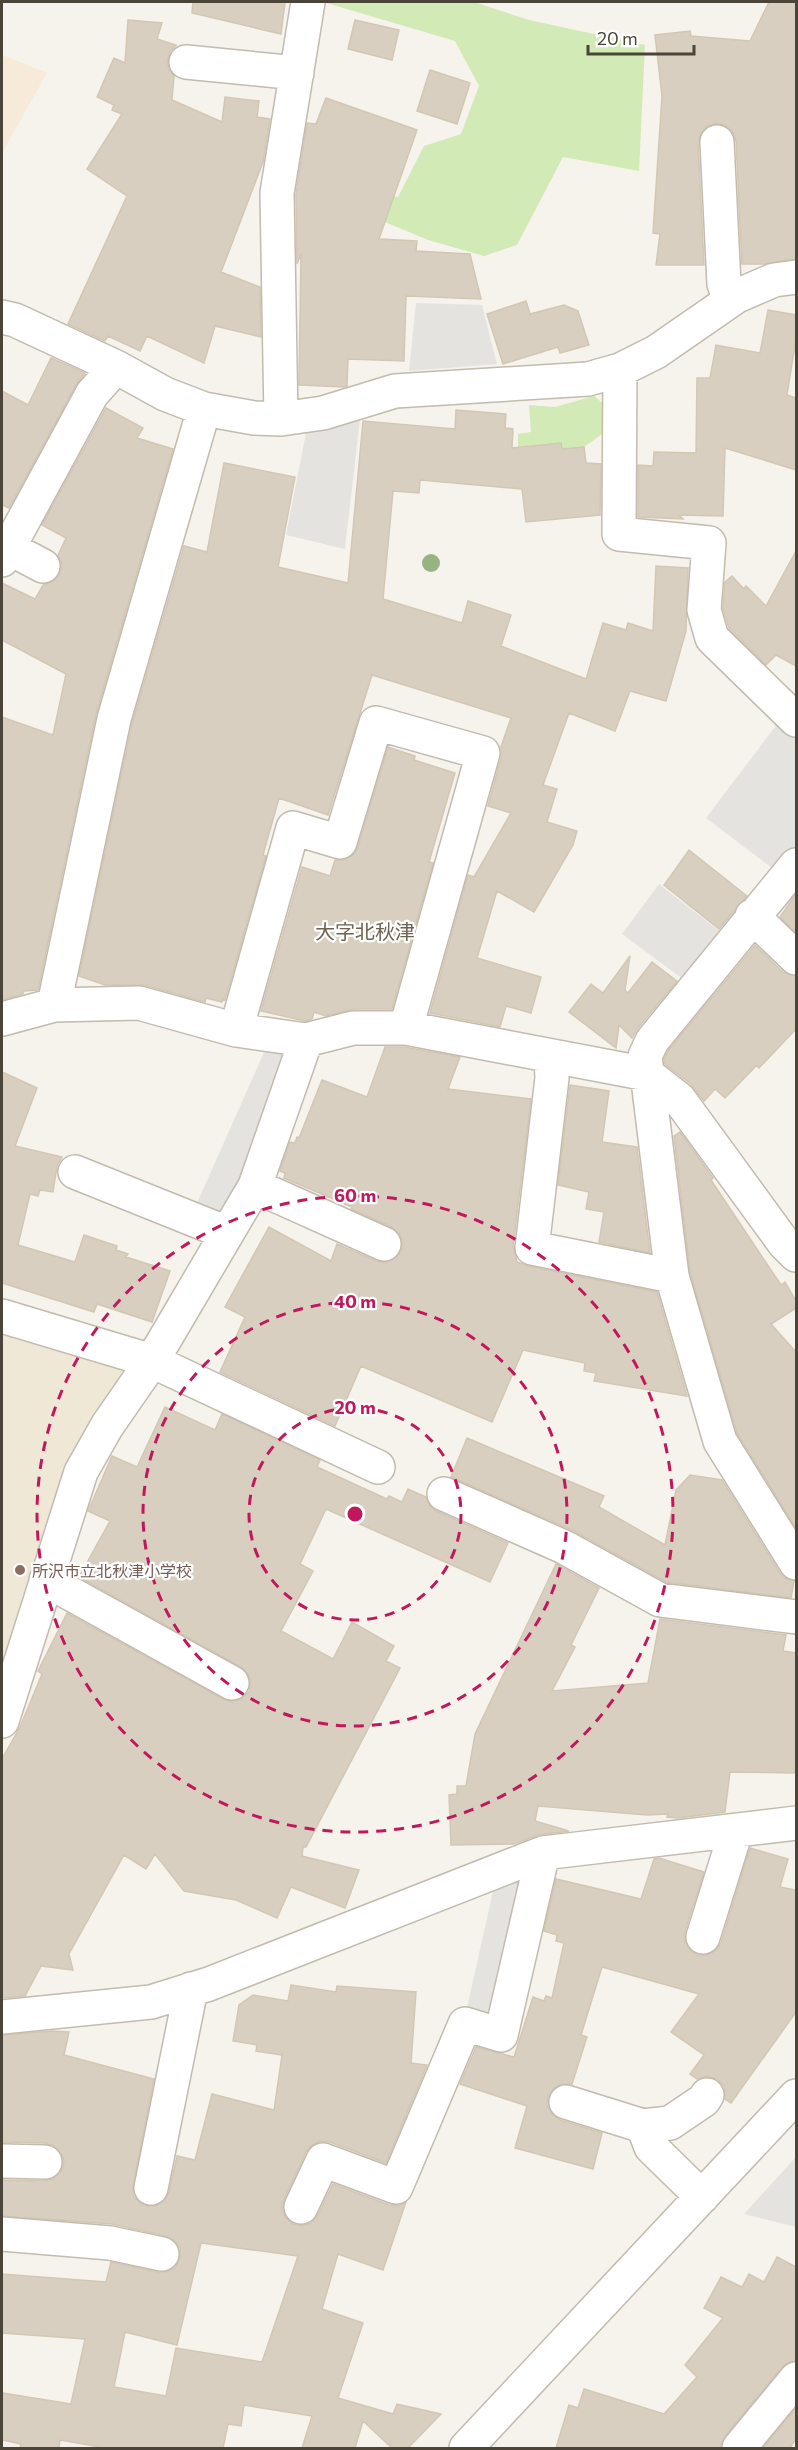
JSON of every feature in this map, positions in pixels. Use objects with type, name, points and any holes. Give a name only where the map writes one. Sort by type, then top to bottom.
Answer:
[{"type":"street","points":[[281,419],[277,193],[308,2]]},
{"type":"street","points":[[186,62],[297,73]]},
{"type":"street","points":[[717,142],[724,284],[730,300]]},
{"type":"street","points":[[2,317],[15,320],[116,367],[165,394],[204,409],[254,418],[281,419],[323,413],[395,391],[588,379],[620,370],[656,352],[730,300],[774,280],[796,277]]},
{"type":"street","points":[[43,566],[5,554],[92,394],[116,367]]},
{"type":"street","points":[[620,370],[619,534],[709,543],[704,610],[712,638],[796,720]]},
{"type":"street","points":[[54,1005],[114,719],[204,409]]},
{"type":"street","points":[[236,1030],[293,828],[340,842],[376,723],[483,753],[406,1028]]},
{"type":"street","points":[[796,865],[652,1041],[645,1056],[672,1276],[720,1441],[796,1563]]},
{"type":"street","points":[[752,916],[796,958]]},
{"type":"street","points":[[2,1019],[54,1005],[139,1003],[236,1030],[306,1040],[353,1028],[406,1028],[646,1074],[679,1099],[784,1243],[796,1256]]},
{"type":"street","points":[[2,1721],[81,1472],[107,1426],[152,1361],[255,1186],[306,1040]]},
{"type":"street","points":[[551,1057],[552,1078],[532,1248],[672,1276]]},
{"type":"street","points":[[75,1172],[227,1233]]},
{"type":"street","points":[[255,1186],[384,1244]]},
{"type":"street","points":[[2,1316],[152,1361],[378,1467]]},
{"type":"street","points":[[444,1494],[564,1547],[660,1600],[796,1617]]},
{"type":"street","points":[[46,1580],[232,1683]]},
{"type":"street","points":[[2,2017],[151,2002],[191,1989],[543,1853],[796,1823]]},
{"type":"street","points":[[703,1937],[736,1831]]},
{"type":"street","points":[[301,2207],[323,2160],[396,2187],[465,2024],[501,2035],[543,1853]]},
{"type":"street","points":[[151,2188],[191,1989]]},
{"type":"street","points":[[566,2102],[643,2126],[670,2123],[704,2100],[707,2095]]},
{"type":"street","points":[[466,2448],[796,2096]]},
{"type":"street","points":[[643,2126],[651,2147],[702,2197]]},
{"type":"street","points":[[2,2161],[45,2162]]},
{"type":"street","points":[[2,2234],[110,2243],[162,2254]]},
{"type":"street","points":[[739,2448],[796,2379]]},
{"type":"shaded area","points":[[2,55],[47,73],[2,153]]},
{"type":"shaded area","points":[[416,303],[482,305],[497,364],[409,371]]},
{"type":"shaded area","points":[[360,419],[345,549],[286,535],[306,433]]},
{"type":"shaded area","points":[[787,711],[796,720],[796,865],[785,878],[706,818]]},
{"type":"shaded area","points":[[659,884],[732,941],[695,988],[622,934]]},
{"type":"shaded area","points":[[265,1050],[283,1054],[289,1064],[226,1216],[197,1203]]},
{"type":"shaded area","name":"所沢市立北秋津小学校","points":[[2,1325],[133,1373],[2,1680]]},
{"type":"shaded area","points":[[532,1873],[488,2019],[466,2012],[494,1887]]},
{"type":"shaded area","points":[[796,2157],[796,2227],[744,2214]]},
{"type":"green space","points":[[323,2],[474,2],[529,20],[645,45],[639,171],[563,157],[517,245],[484,256],[428,240],[296,185],[304,166],[398,197],[424,146],[461,134],[479,86],[455,41]]},
{"type":"green space","points":[[594,396],[606,406],[605,432],[584,447],[562,449],[560,443],[518,447],[518,434],[531,432],[529,405],[555,407]]},
{"type":"building","points":[[193,2],[285,2],[281,34],[192,13]]},
{"type":"building","points":[[769,2],[796,2],[796,259],[763,264],[742,264],[736,141],[732,131],[725,125],[717,123],[706,127],[698,142],[704,265],[656,265],[660,234],[653,233],[662,96],[655,35],[690,31],[691,36],[750,41]]},
{"type":"building","points":[[128,20],[162,23],[157,39],[176,45],[167,61],[174,76],[172,100],[222,122],[225,97],[259,101],[257,117],[270,119],[263,162],[221,272],[260,287],[261,337],[215,326],[204,363],[147,336],[140,351],[108,336],[105,341],[68,324],[127,196],[87,169],[122,114],[112,110],[114,105],[97,97],[114,58],[125,63]]},
{"type":"building","points":[[355,20],[399,30],[392,60],[348,49]]},
{"type":"building","points":[[430,70],[470,83],[457,124],[417,111]]},
{"type":"building","points":[[326,98],[417,130],[379,239],[417,241],[416,251],[470,254],[481,299],[406,296],[404,361],[348,359],[347,386],[345,387],[299,385],[301,254],[297,264],[296,194],[307,123],[316,124]]},
{"type":"building","points":[[526,301],[530,314],[564,305],[578,311],[589,345],[560,353],[558,347],[503,364],[487,314]]},
{"type":"building","points":[[768,310],[796,315],[796,339],[787,395],[796,398],[796,470],[725,448],[723,516],[679,515],[683,519],[638,517],[638,465],[653,466],[654,452],[696,453],[697,378],[710,378],[716,345],[760,353]]},
{"type":"building","points":[[51,358],[85,373],[76,385],[9,508],[2,505],[2,391],[28,405]]},
{"type":"building","points":[[106,408],[143,428],[137,438],[173,449],[96,714],[38,990],[24,991],[23,994],[2,1000],[2,717],[53,735],[66,674],[2,640],[2,583],[35,599],[43,585],[52,582],[59,575],[62,565],[58,555],[66,538],[42,525]]},
{"type":"building","points":[[456,410],[506,414],[505,428],[513,429],[512,448],[561,443],[562,449],[584,447],[586,463],[601,464],[600,515],[526,522],[522,489],[420,480],[419,493],[393,491],[383,599],[462,623],[468,601],[511,615],[501,646],[586,679],[603,623],[626,630],[628,623],[653,631],[656,566],[688,568],[686,631],[666,701],[630,691],[615,731],[569,713],[543,785],[557,789],[547,822],[577,831],[573,845],[534,912],[497,891],[477,958],[541,977],[531,1013],[506,1006],[500,1027],[430,1013],[468,875],[474,877],[511,813],[488,806],[501,758],[501,747],[511,718],[372,675],[328,815],[279,798],[263,855],[266,856],[225,1000],[223,999],[222,1002],[206,998],[205,1002],[144,985],[105,985],[79,976],[132,724],[184,546],[207,552],[224,463],[295,477],[278,567],[348,583],[363,421],[455,429]]},
{"type":"building","points":[[796,551],[796,666],[776,655],[766,665],[729,628],[723,608],[725,582],[732,576],[744,589],[746,586],[766,606]]},
{"type":"building","points":[[388,747],[415,756],[414,760],[455,773],[429,862],[433,863],[392,1009],[353,1009],[326,1016],[314,1012],[312,1019],[305,1021],[261,1011],[302,867],[330,876],[335,860],[345,860],[353,855],[358,847]]},
{"type":"building","points":[[689,850],[747,896],[719,929],[664,885]]},
{"type":"building","points":[[796,894],[796,933],[780,917]]},
{"type":"building","points":[[755,945],[783,972],[796,976],[796,1029],[759,1068],[757,1065],[725,1098],[715,1089],[704,1101],[691,1084],[665,1064],[664,1059],[668,1051]]},
{"type":"building","points":[[630,956],[625,990],[628,993],[652,962],[677,981],[632,1038],[619,1025],[616,1048],[569,1012],[591,984],[603,993]]},
{"type":"building","points":[[385,1047],[404,1047],[460,1057],[448,1089],[531,1099],[513,1246],[517,1262],[657,1292],[687,1396],[594,1381],[596,1373],[584,1371],[585,1363],[523,1350],[492,1422],[361,1366],[335,1426],[220,1372],[245,1317],[225,1307],[269,1227],[331,1261],[337,1244],[385,1263],[394,1259],[401,1252],[403,1242],[392,1227],[284,1178],[285,1173],[280,1171],[290,1142],[295,1143],[297,1137],[299,1138],[322,1080],[367,1097]]},
{"type":"building","points":[[2,1072],[37,1088],[15,1146],[62,1157],[57,1166],[53,1192],[40,1190],[38,1196],[30,1194],[18,1245],[75,1262],[84,1235],[117,1246],[116,1250],[128,1254],[126,1257],[170,1271],[152,1322],[97,1304],[94,1312],[2,1283]]},
{"type":"building","points":[[570,1085],[609,1091],[602,1142],[637,1147],[650,1253],[599,1242],[604,1212],[586,1209],[589,1192],[558,1185]]},
{"type":"building","points":[[680,1132],[713,1178],[711,1180],[781,1285],[785,1282],[796,1301],[796,1308],[771,1324],[796,1352],[796,1528],[737,1433],[690,1272],[674,1136]]},
{"type":"building","points":[[165,1407],[215,1430],[222,1414],[320,1460],[317,1467],[387,1499],[389,1496],[402,1502],[408,1489],[426,1497],[429,1505],[436,1511],[508,1543],[490,1582],[326,1509],[300,1564],[313,1571],[281,1631],[333,1659],[352,1622],[394,1646],[386,1661],[400,1668],[306,1847],[303,1847],[302,1856],[359,1870],[345,1908],[291,1887],[277,1918],[236,1900],[184,1891],[155,1854],[146,1869],[124,1855],[69,1954],[73,1970],[41,1966],[25,1996],[2,1998],[2,1759],[20,1727],[42,1674],[38,1671],[67,1613],[223,1699],[232,1702],[241,1699],[249,1692],[251,1682],[248,1674],[241,1667],[79,1577],[110,1521],[88,1511],[112,1456],[137,1467]]},
{"type":"building","points":[[467,1438],[604,1496],[599,1507],[665,1545],[676,1490],[690,1475],[722,1480],[780,1573],[794,1581],[791,1598],[666,1582],[572,1530],[451,1477]]},
{"type":"building","points":[[556,1564],[599,1588],[571,1645],[575,1647],[552,1691],[648,1683],[660,1619],[786,1635],[783,1651],[796,1653],[796,1773],[730,1772],[725,1812],[678,1818],[667,1817],[668,1814],[647,1815],[538,1806],[535,1821],[569,1831],[538,1835],[514,1844],[451,1845],[449,1795],[457,1794],[457,1786],[466,1786],[475,1734]]},
{"type":"building","points":[[750,1848],[788,1859],[780,1887],[796,1890],[796,2012],[731,2103],[725,2099],[724,2086],[717,2079],[707,2076],[697,2079],[690,2074],[704,2055],[671,2032],[699,1994],[602,1967],[581,2035],[587,2037],[572,2084],[562,2084],[554,2088],[548,2097],[548,2107],[560,2120],[602,2133],[593,2169],[515,2148],[527,2106],[460,2084],[476,2047],[514,2057],[533,1997],[544,2001],[546,1996],[552,1998],[564,1943],[556,1941],[557,1935],[544,1931],[556,1879],[641,1899],[654,1859],[659,1858],[704,1872],[685,1931],[685,1941],[690,1950],[697,1955],[707,1955],[715,1951],[721,1943]]},
{"type":"building","points":[[291,1985],[336,1992],[337,1986],[416,1992],[411,2063],[427,2065],[386,2163],[330,2142],[321,2141],[312,2145],[306,2152],[282,2208],[285,2217],[293,2224],[302,2226],[311,2223],[318,2215],[333,2184],[389,2205],[398,2206],[406,2202],[383,2270],[338,2254],[322,2309],[363,2323],[338,2398],[393,2414],[397,2404],[441,2414],[408,2448],[392,2448],[363,2421],[355,2448],[302,2448],[312,2416],[244,2405],[241,2426],[228,2424],[223,2448],[106,2448],[60,2440],[59,2448],[20,2448],[21,2444],[2,2440],[2,2393],[71,2404],[85,2339],[2,2333],[2,2274],[106,2282],[111,2262],[167,2272],[176,2267],[180,2257],[180,2248],[175,2241],[166,2236],[112,2224],[2,2216],[2,2180],[45,2181],[53,2179],[61,2171],[64,2162],[61,2153],[54,2146],[45,2143],[2,2142],[2,2035],[69,2032],[64,2055],[154,2079],[133,2195],[139,2202],[148,2206],[156,2206],[165,2201],[169,2192],[177,2156],[195,2160],[212,2094],[274,2110],[282,2055],[256,2051],[257,2045],[233,2041],[239,2005],[253,1995],[288,2001]],"holes":[[[201,2243],[298,2256],[262,2362],[176,2348],[166,2396],[114,2387],[125,2332],[177,2345]]]},
{"type":"building","points":[[777,2257],[796,2267],[796,2361],[789,2362],[782,2367],[725,2436],[721,2448],[556,2448],[569,2405],[578,2408],[584,2389],[664,2414],[697,2377],[685,2365],[723,2318],[704,2308],[721,2277],[742,2287],[749,2274],[764,2282]]},
{"type":"building","points":[[796,2408],[796,2438],[790,2448],[763,2448]]},
{"type":"place","name":"所沢市立北秋津小学校","points":[[20,1570]]},
{"type":"district","name":"大字北秋津","points":[[365,931]]}]
